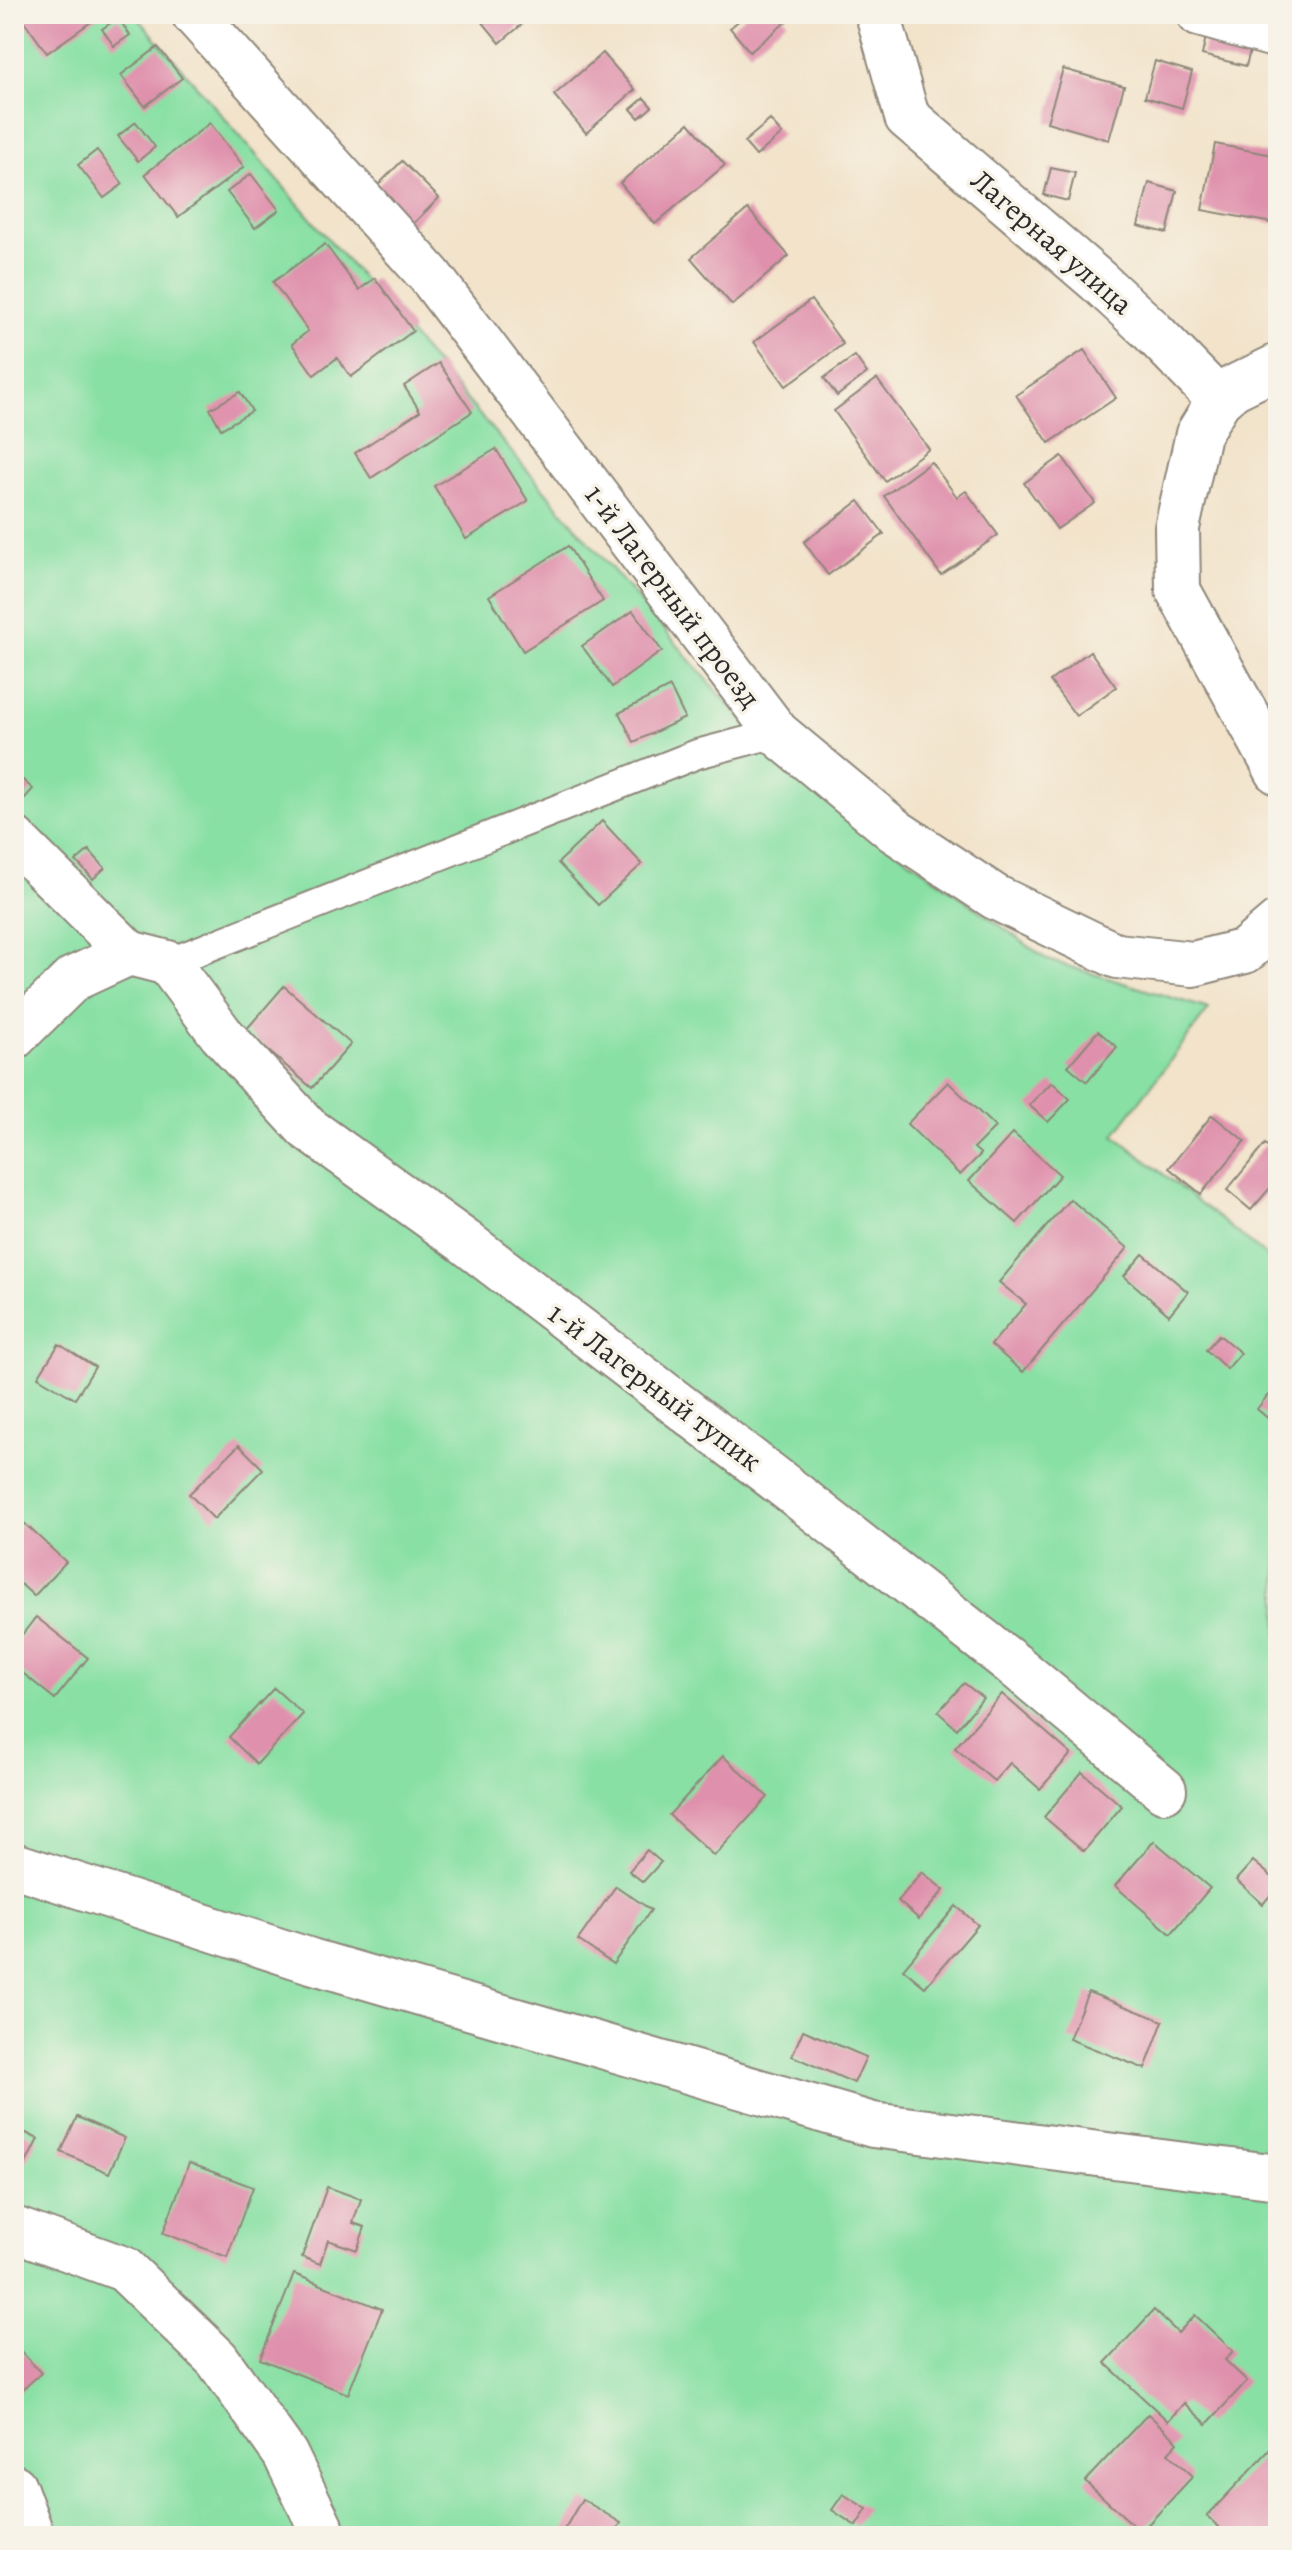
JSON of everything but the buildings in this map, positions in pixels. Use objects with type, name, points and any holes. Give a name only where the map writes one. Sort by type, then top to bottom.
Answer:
[{"type":"street","name":"1-й Лагерный проезд","points":[[194,14],[430,276],[777,733],[895,831],[982,889],[1117,956],[1193,964],[1245,951],[1278,923]]},
{"type":"street","name":"Лагерная улица","points":[[878,14],[907,117],[1098,281],[1219,400]]},
{"type":"street","points":[[1199,14],[1278,36]]},
{"type":"street","points":[[1278,366],[1233,388],[1219,400],[1198,434],[1177,528],[1178,590],[1278,772]]},
{"type":"street","name":"1-й Лагерный тупик","points":[[14,839],[149,958],[307,1128],[464,1241],[795,1494],[1013,1664],[1164,1790]]},
{"type":"street","points":[[14,1037],[73,979],[149,958]]},
{"type":"street","points":[[14,1865],[311,1961],[873,2125],[1278,2177]]},
{"type":"street","points":[[14,2229],[124,2269],[217,2359],[285,2454],[325,2536]]},
{"type":"street","points":[[14,2487],[32,2536]]},
{"type":"lane","points":[[149,958],[697,754],[777,733]]},
{"type":"green space","points":[[14,14],[135,14],[784,769],[1048,960],[1209,1009],[1114,1135],[1278,1265],[1278,2536],[14,2536]]}]
